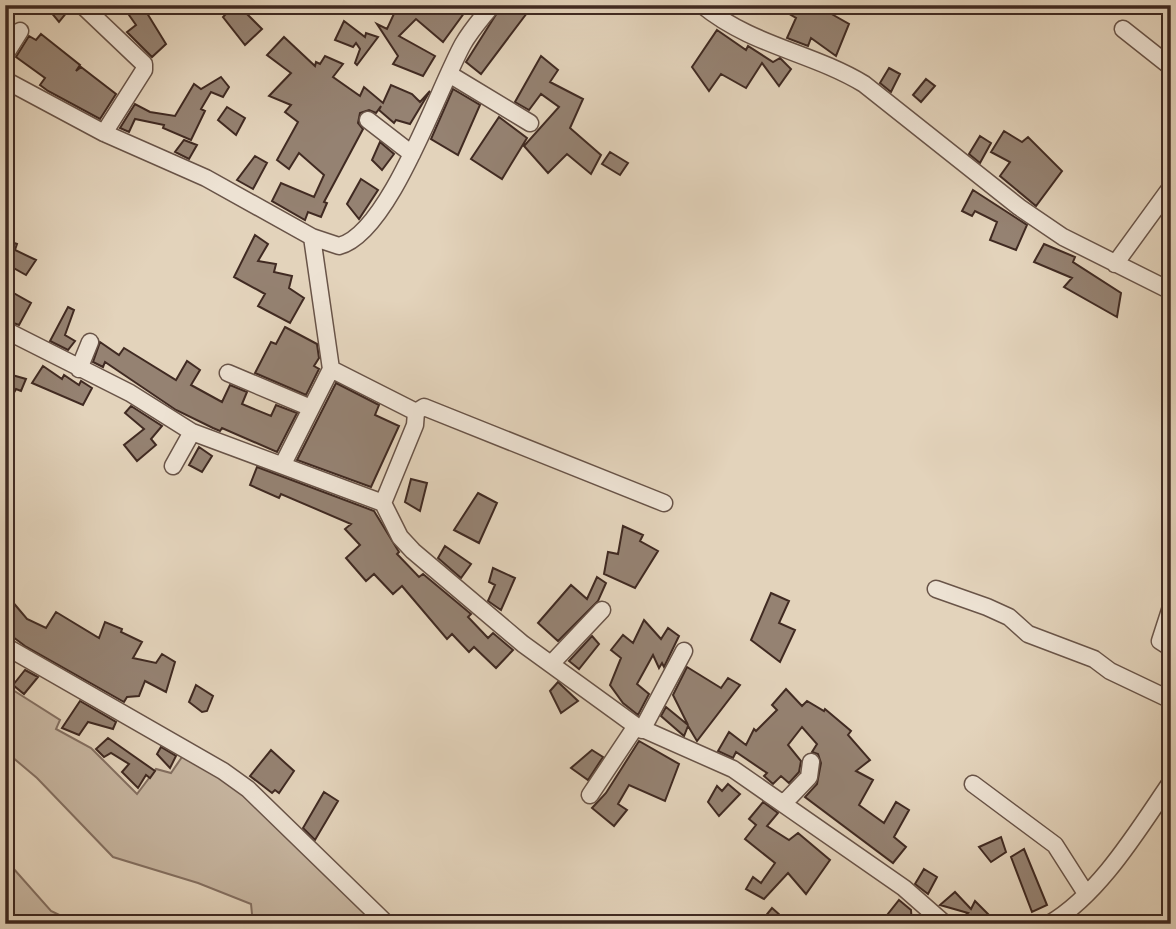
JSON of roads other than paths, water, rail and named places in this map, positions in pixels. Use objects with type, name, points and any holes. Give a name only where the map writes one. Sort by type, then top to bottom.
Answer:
[{"type":"street","points":[[82,5],[144,64],[144,70],[104,133]]},
{"type":"street","points":[[5,80],[104,133],[206,178],[312,237],[340,246],[357,238],[380,209],[412,153],[468,37],[492,5]]},
{"type":"street","points":[[707,7],[754,39],[840,70],[864,84],[913,120],[1019,208],[1063,237],[1171,291]]},
{"type":"street","points":[[1123,29],[1171,67]]},
{"type":"street","points":[[5,54],[20,31]]},
{"type":"street","points":[[449,74],[530,123]]},
{"type":"street","points":[[368,120],[412,153]]},
{"type":"street","points":[[1115,264],[1171,187]]},
{"type":"street","points":[[283,464],[331,369],[312,237]]},
{"type":"street","points":[[5,330],[130,393],[192,432],[383,503],[400,537],[413,551],[551,664],[639,728],[733,769],[785,802],[904,888],[945,924]]},
{"type":"street","points":[[79,369],[90,342]]},
{"type":"street","points":[[331,369],[416,412]]},
{"type":"street","points":[[228,373],[312,408]]},
{"type":"street","points":[[416,412],[424,407],[664,503]]},
{"type":"street","points":[[383,503],[415,425],[416,412]]},
{"type":"street","points":[[173,466],[192,432]]},
{"type":"street","points":[[936,589],[1009,617],[1028,634],[1094,659],[1110,671],[1171,700]]},
{"type":"street","points":[[1171,607],[1160,641],[1171,649]]},
{"type":"street","points":[[551,664],[602,610]]},
{"type":"street","points":[[5,646],[223,771],[247,789],[387,924]]},
{"type":"street","points":[[590,795],[639,728],[684,651]]},
{"type":"street","points":[[785,802],[809,777],[811,762]]},
{"type":"street","points":[[1049,924],[1085,892],[1125,849],[1171,782]]},
{"type":"street","points":[[973,784],[1055,845],[1085,892]]}]
